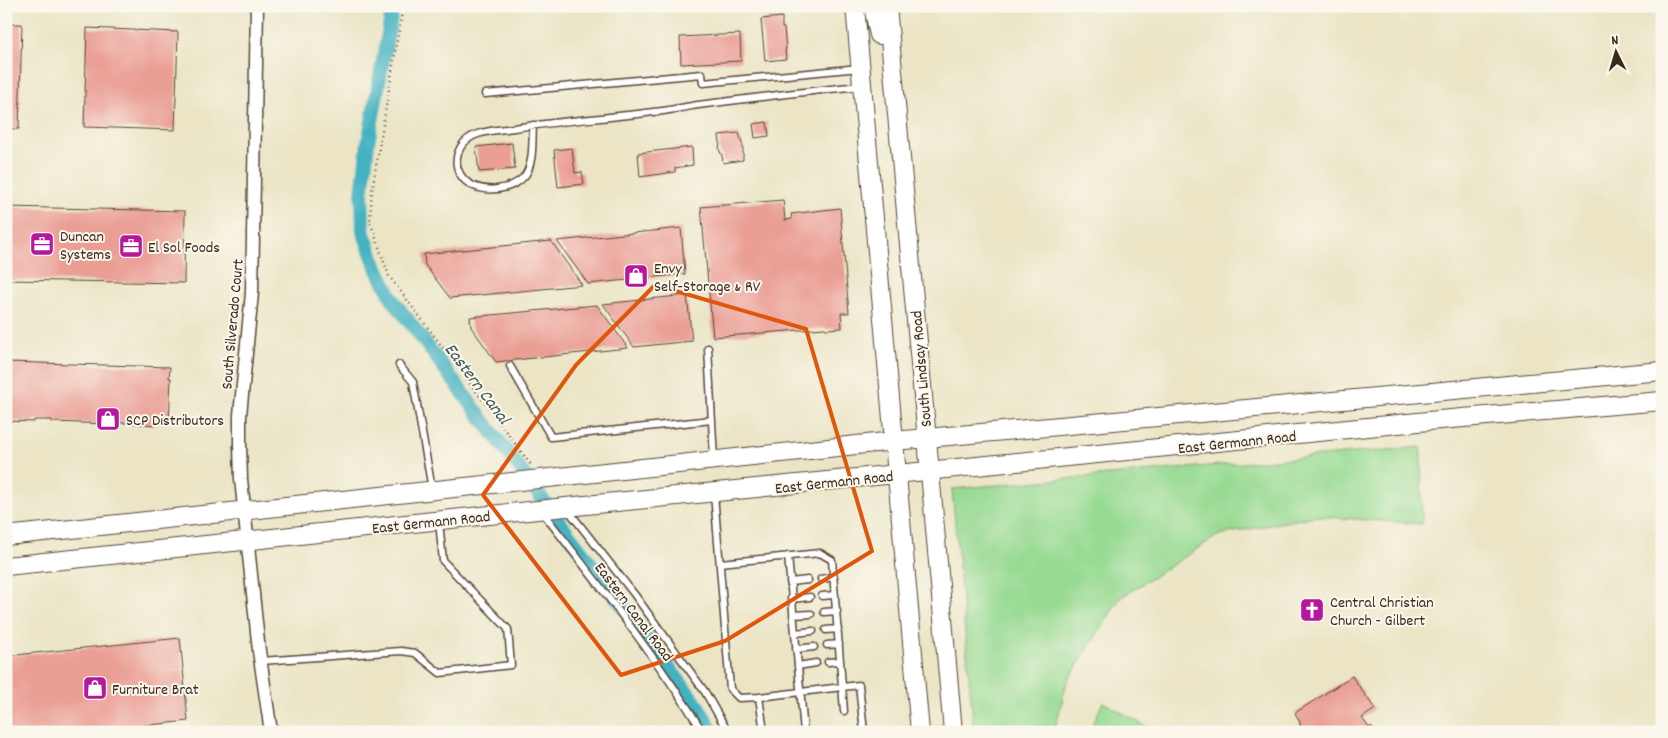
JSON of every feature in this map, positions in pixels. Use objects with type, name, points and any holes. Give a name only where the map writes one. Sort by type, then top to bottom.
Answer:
[{"type":"main road","name":"South Lindsay Road","points":[[855,6],[920,732]]},
{"type":"main road","points":[[873,6],[882,59],[895,96]]},
{"type":"main road","name":"South Lindsay Road","points":[[887,6],[953,732]]},
{"type":"main road","name":"East Germann Road","points":[[6,536],[894,441],[1662,371]]},
{"type":"main road","name":"East Germann Road","points":[[6,566],[566,507],[1428,421],[1662,400]]},
{"type":"street","name":"South Silverado Court","points":[[257,6],[252,292],[240,415],[241,479],[261,662],[271,732]]},
{"type":"lane","points":[[485,94],[702,74],[702,83],[860,68]]},
{"type":"lane","points":[[533,125],[527,172],[511,186],[496,190],[476,187],[466,181],[460,174],[456,165],[457,153],[462,143],[473,136],[533,125],[862,86]]},
{"type":"lane","points":[[708,348],[714,460]]},
{"type":"lane","points":[[399,365],[413,382],[432,490]]},
{"type":"lane","points":[[510,366],[551,437],[712,420]]},
{"type":"lane","points":[[714,493],[730,689],[739,698],[859,686],[864,732]]},
{"type":"lane","points":[[566,507],[634,594],[705,692],[728,732]]},
{"type":"lane","name":"Eastern Canal Road","points":[[540,510],[647,650],[703,732]]},
{"type":"lane","points":[[261,662],[401,651],[414,654],[440,672],[511,665],[508,629],[443,561],[438,520]]},
{"type":"lane","points":[[720,563],[820,553],[832,560],[844,711]]},
{"type":"lane","points":[[788,556],[804,732]]},
{"type":"lane","points":[[821,579],[834,577]]},
{"type":"lane","points":[[790,582],[808,580]]},
{"type":"lane","points":[[822,596],[835,595]]},
{"type":"lane","points":[[792,599],[810,597]]},
{"type":"lane","points":[[824,612],[837,611]]},
{"type":"lane","points":[[793,615],[811,614]]},
{"type":"lane","points":[[826,630],[838,629]]},
{"type":"lane","points":[[795,633],[813,631]]},
{"type":"lane","points":[[827,645],[839,644]]},
{"type":"lane","points":[[796,649],[814,647]]},
{"type":"lane","points":[[828,662],[840,661]]},
{"type":"lane","points":[[798,666],[816,663]]},
{"type":"lane","points":[[759,697],[764,732]]},
{"type":"path","points":[[403,6],[372,190],[370,221],[389,276],[470,386],[542,479]]},
{"type":"highlighted area","points":[[655,285],[806,329],[872,551],[725,641],[621,675],[483,495],[576,365]]},
{"type":"green space","points":[[1421,447],[1422,524],[1315,516],[1219,535],[1120,598],[1067,682],[1054,732],[974,732],[952,489]]},
{"type":"green space","points":[[1103,702],[1156,732],[1089,732]]},
{"type":"building","points":[[782,17],[786,59],[765,61],[761,19]]},
{"type":"building","points":[[6,24],[22,24],[19,129],[6,129]]},
{"type":"building","points":[[87,28],[178,32],[175,130],[84,127]]},
{"type":"building","points":[[740,34],[741,61],[681,64],[680,37]]},
{"type":"building","points":[[767,122],[769,136],[755,138],[753,124]]},
{"type":"building","points":[[739,133],[743,146],[743,160],[723,163],[719,149],[719,135]]},
{"type":"building","points":[[512,143],[515,169],[479,172],[476,147]]},
{"type":"building","points":[[692,147],[693,165],[675,168],[675,172],[640,177],[638,153]]},
{"type":"building","points":[[572,148],[575,173],[582,172],[584,184],[558,187],[554,150]]},
{"type":"building","points":[[783,200],[785,220],[792,219],[791,214],[840,208],[849,313],[841,313],[842,328],[713,337],[701,207]]},
{"type":"building","points":[[6,207],[185,211],[184,283],[6,280]]},
{"type":"building","points":[[681,228],[685,274],[588,284],[557,241]]},
{"type":"building","points":[[551,241],[582,285],[450,298],[425,265],[424,254]]},
{"type":"building","points":[[687,295],[692,341],[634,347],[603,304]]},
{"type":"building","points":[[597,305],[628,348],[496,362],[471,327],[470,317]]},
{"type":"building","points":[[6,362],[170,367],[169,423],[157,423],[157,425],[110,422],[110,424],[52,422],[52,420],[34,420],[34,422],[6,421]]},
{"type":"building","name":"Furniture Brat","points":[[180,638],[188,721],[82,732],[6,732],[6,656]]},
{"type":"building","points":[[1352,676],[1375,709],[1362,718],[1369,728],[1371,726],[1377,732],[1302,732],[1295,713]]},
{"type":"waterway","name":"Eastern Canal","points":[[393,6],[368,143],[362,194],[363,231],[376,266],[393,300],[698,706],[713,732]]},
{"type":"place","name":"Duncan Systems","points":[[42,244]]},
{"type":"place","name":"El Sol Foods","points":[[131,246]]},
{"type":"place","name":"Envy Self-Storage & RV","points":[[636,276]]},
{"type":"place","name":"SCP Distributors","points":[[108,419]]},
{"type":"place","name":"Central Christian Church - Gilbert","points":[[1312,610]]},
{"type":"place","name":"Furniture Brat","points":[[95,688]]}]
